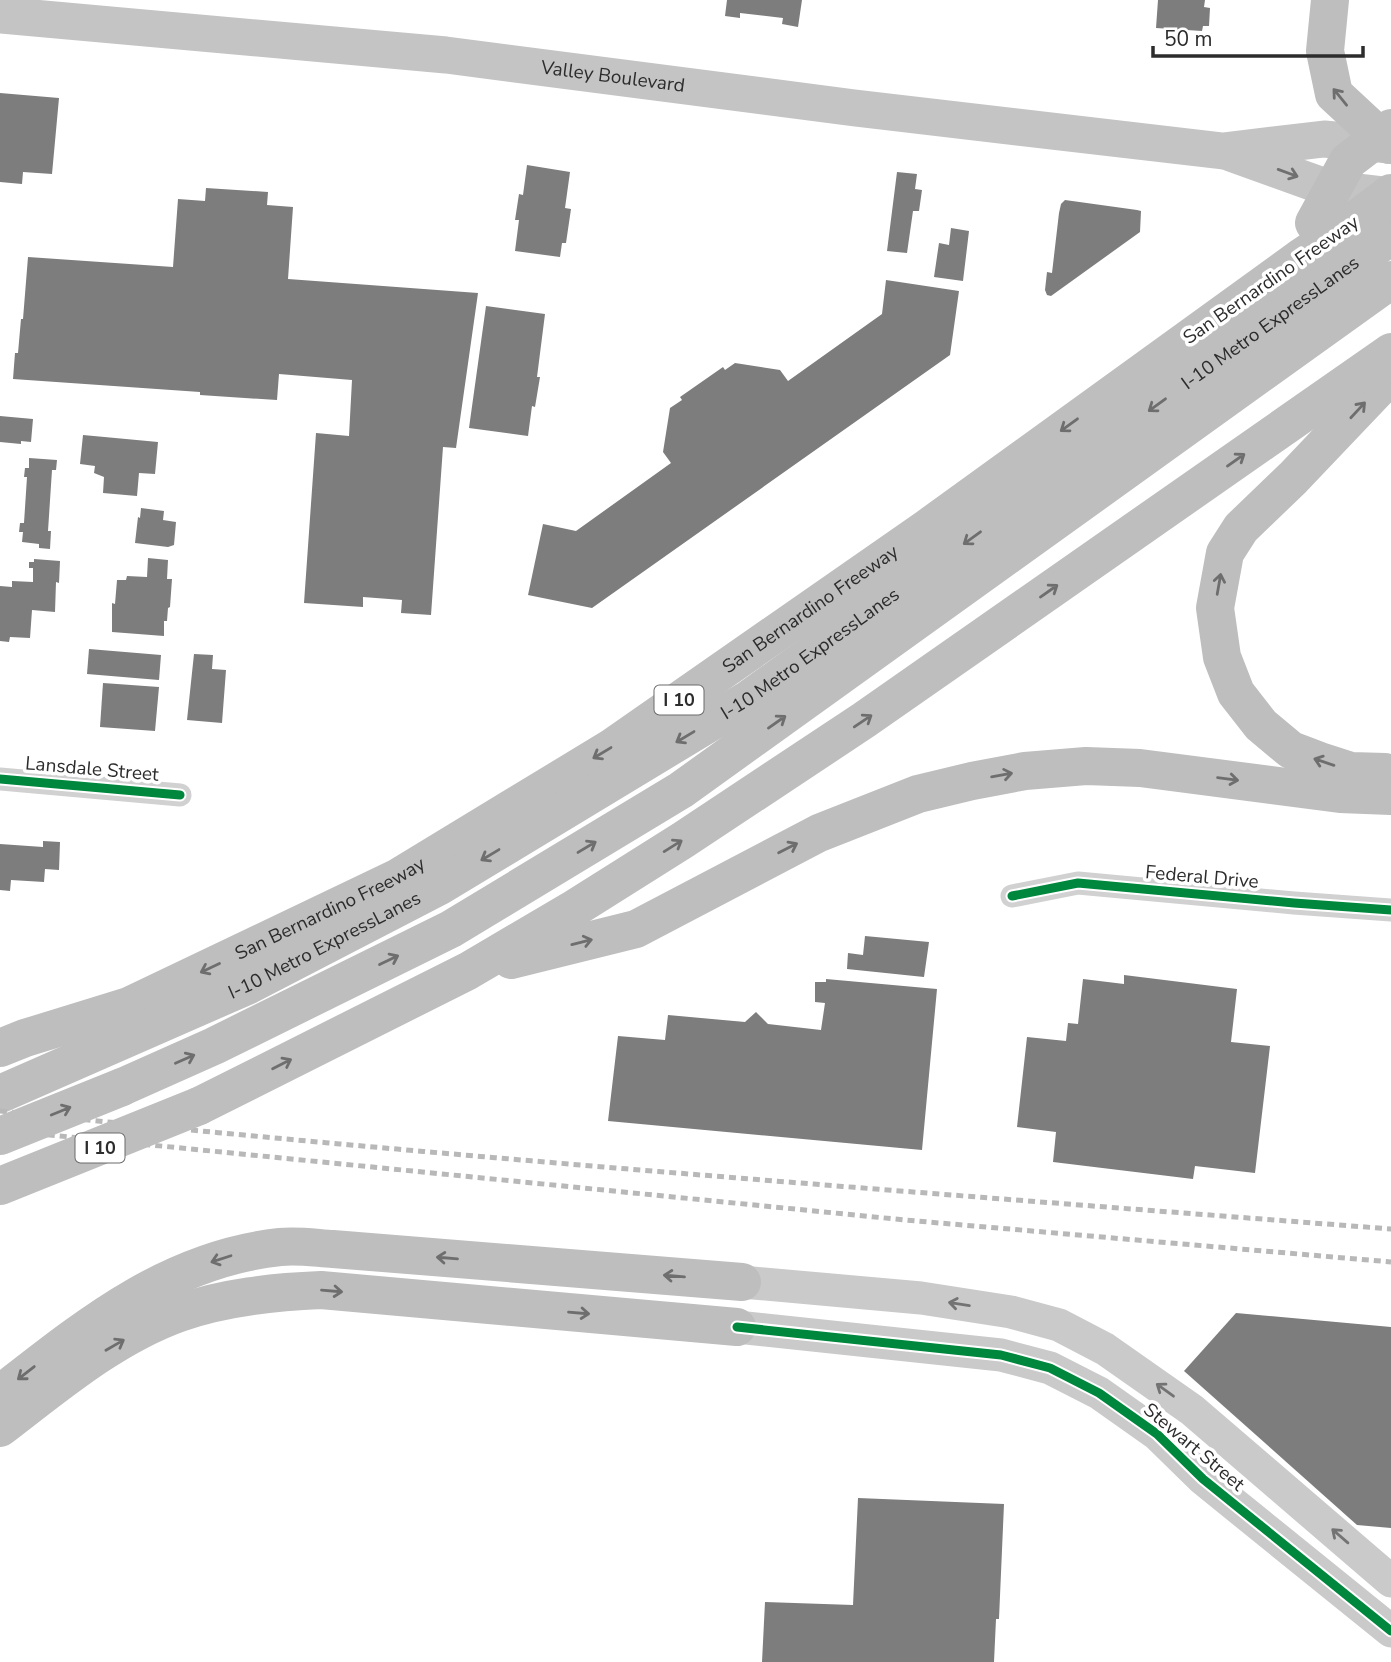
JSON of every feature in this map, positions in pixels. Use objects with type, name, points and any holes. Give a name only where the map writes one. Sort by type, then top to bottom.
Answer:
[{"type":"highway","points":[[1321,235],[1348,162],[1390,139],[1334,94],[1325,51],[1329,0]]},
{"type":"highway","name":"San Bernardino Freeway","points":[[0,1048],[129,1006],[385,884],[611,748],[927,528],[1321,235],[1391,195]]},
{"type":"highway","name":"I-10 Metro ExpressLanes","points":[[9,1091],[249,985],[438,887],[749,699],[1391,236]]},
{"type":"highway","name":"I-10 Metro ExpressLanes","points":[[0,1136],[122,1087],[214,1046],[451,929],[681,790],[1391,280]]},
{"type":"highway","name":"I 10","points":[[0,1186],[199,1106],[468,971],[576,908],[683,841],[864,720],[1391,352]]},
{"type":"highway","points":[[1391,375],[1293,478],[1241,528],[1225,553],[1215,608],[1222,657],[1236,693],[1261,725],[1291,750],[1320,761],[1351,771],[1391,771]]},
{"type":"highway","points":[[468,971],[636,929],[819,832],[918,794],[972,780],[1025,771],[1086,766],[1140,768],[1340,794],[1391,796]]},
{"type":"highway","points":[[0,1394],[74,1336],[121,1304],[162,1281],[239,1253],[284,1247],[333,1249],[742,1282]]},
{"type":"highway","points":[[0,1428],[63,1380],[110,1348],[143,1330],[179,1313],[262,1293],[321,1290],[737,1327]]},
{"type":"main road","name":"Valley Boulevard","points":[[0,15],[446,55],[855,108],[1223,151],[1331,189],[1391,195]]},
{"type":"main road","name":"Valley Boulevard","points":[[1223,151],[1324,139],[1390,139]]},
{"type":"street","name":"Lansdale Street","points":[[0,779],[180,795]]},
{"type":"street","name":"Federal Drive","points":[[1012,896],[1078,883],[1391,910]]},
{"type":"street","name":"Stewart Street","points":[[742,1282],[921,1298],[1011,1312],[1059,1325],[1105,1349],[1192,1410],[1391,1581]]},
{"type":"street","name":"Stewart Street","points":[[737,1327],[1001,1355],[1049,1368],[1099,1393],[1157,1434],[1203,1479],[1391,1631]]},
{"type":"building","points":[[727,0],[802,0],[798,27],[782,24],[783,18],[740,13],[740,18],[725,16]]},
{"type":"building","points":[[1158,0],[1205,0],[1204,7],[1210,8],[1209,26],[1203,26],[1202,31],[1156,28]]},
{"type":"building","points":[[0,93],[59,98],[52,174],[23,172],[22,184],[0,182]]},
{"type":"building","points":[[527,165],[570,172],[565,208],[571,209],[566,243],[562,243],[560,257],[515,251],[519,220],[515,220],[519,194],[523,195]]},
{"type":"building","points":[[897,172],[917,174],[915,189],[922,190],[919,211],[913,211],[907,253],[887,251]]},
{"type":"building","points":[[206,188],[268,192],[267,205],[293,207],[288,279],[478,293],[456,448],[443,447],[431,615],[401,613],[402,600],[363,597],[363,607],[304,603],[316,433],[349,436],[352,380],[279,374],[277,400],[13,379],[15,353],[18,353],[23,319],[28,257],[173,267],[178,199],[205,201]]},
{"type":"building","points":[[1065,200],[1141,211],[1140,232],[1051,296],[1047,295],[1045,290],[1047,272],[1052,273],[1059,213]]},
{"type":"building","points":[[951,228],[969,231],[963,281],[934,277],[939,243],[949,245]]},
{"type":"building","points":[[886,280],[959,291],[950,355],[592,608],[528,595],[543,524],[576,531],[671,463],[663,452],[670,408],[682,400],[680,397],[723,367],[725,370],[735,363],[780,370],[788,381],[882,314]]},
{"type":"building","points":[[486,306],[545,314],[537,377],[540,377],[528,436],[469,428]]},
{"type":"building","points":[[0,416],[33,419],[31,442],[0,442]]},
{"type":"building","points":[[83,435],[158,442],[155,474],[139,473],[137,496],[103,493],[104,477],[94,473],[95,466],[80,464]]},
{"type":"building","points":[[29,458],[57,460],[56,470],[52,470],[48,531],[51,531],[50,549],[39,548],[39,544],[22,542],[23,532],[19,532],[20,523],[24,523],[27,477],[24,477],[25,468],[29,468]]},
{"type":"building","points":[[141,508],[164,511],[163,520],[176,522],[174,545],[168,547],[135,543]]},
{"type":"building","points":[[148,558],[168,560],[167,579],[172,579],[164,636],[112,632],[112,603],[115,604],[117,580],[126,580],[127,576],[147,577]]},
{"type":"building","points":[[34,559],[60,561],[55,612],[32,610],[30,638],[10,637],[9,642],[0,641],[0,586],[12,587],[12,581],[33,582],[33,568],[29,568],[29,562],[34,562]]},
{"type":"building","points":[[89,649],[161,655],[159,680],[87,674]]},
{"type":"building","points":[[194,654],[213,655],[212,669],[226,670],[222,723],[187,720]]},
{"type":"building","points":[[103,683],[159,687],[155,731],[100,727]]},
{"type":"building","points":[[43,841],[60,842],[59,870],[45,869],[44,882],[11,880],[10,891],[0,890],[0,844],[43,847]]},
{"type":"building","points":[[865,936],[929,942],[924,977],[847,969],[848,953],[863,955]]},
{"type":"building","points":[[1124,975],[1237,989],[1231,1042],[1270,1046],[1255,1173],[1195,1166],[1193,1179],[1053,1162],[1056,1132],[1017,1127],[1027,1037],[1066,1041],[1068,1023],[1078,1024],[1083,979],[1124,984]]},
{"type":"building","points":[[826,979],[937,989],[922,1150],[608,1121],[618,1036],[665,1040],[668,1015],[745,1022],[756,1012],[768,1024],[821,1030],[825,1003],[815,1002],[815,982],[826,982]]},
{"type":"building","points":[[1236,1313],[1391,1327],[1391,1528],[1357,1525],[1184,1371]]},
{"type":"building","points":[[858,1498],[1004,1504],[999,1619],[996,1619],[994,1662],[762,1662],[765,1602],[853,1605]]},
{"type":"railway","points":[[0,1111],[521,1160],[1391,1229]]},
{"type":"railway","points":[[0,1130],[905,1220],[1391,1262]]},
{"type":"cycle path","points":[[0,779],[180,795]]},
{"type":"cycle path","points":[[1012,896],[1078,883],[1391,910]]},
{"type":"cycle path","points":[[737,1327],[1001,1355],[1050,1368],[1099,1393],[1157,1434],[1203,1479],[1391,1631]]}]
